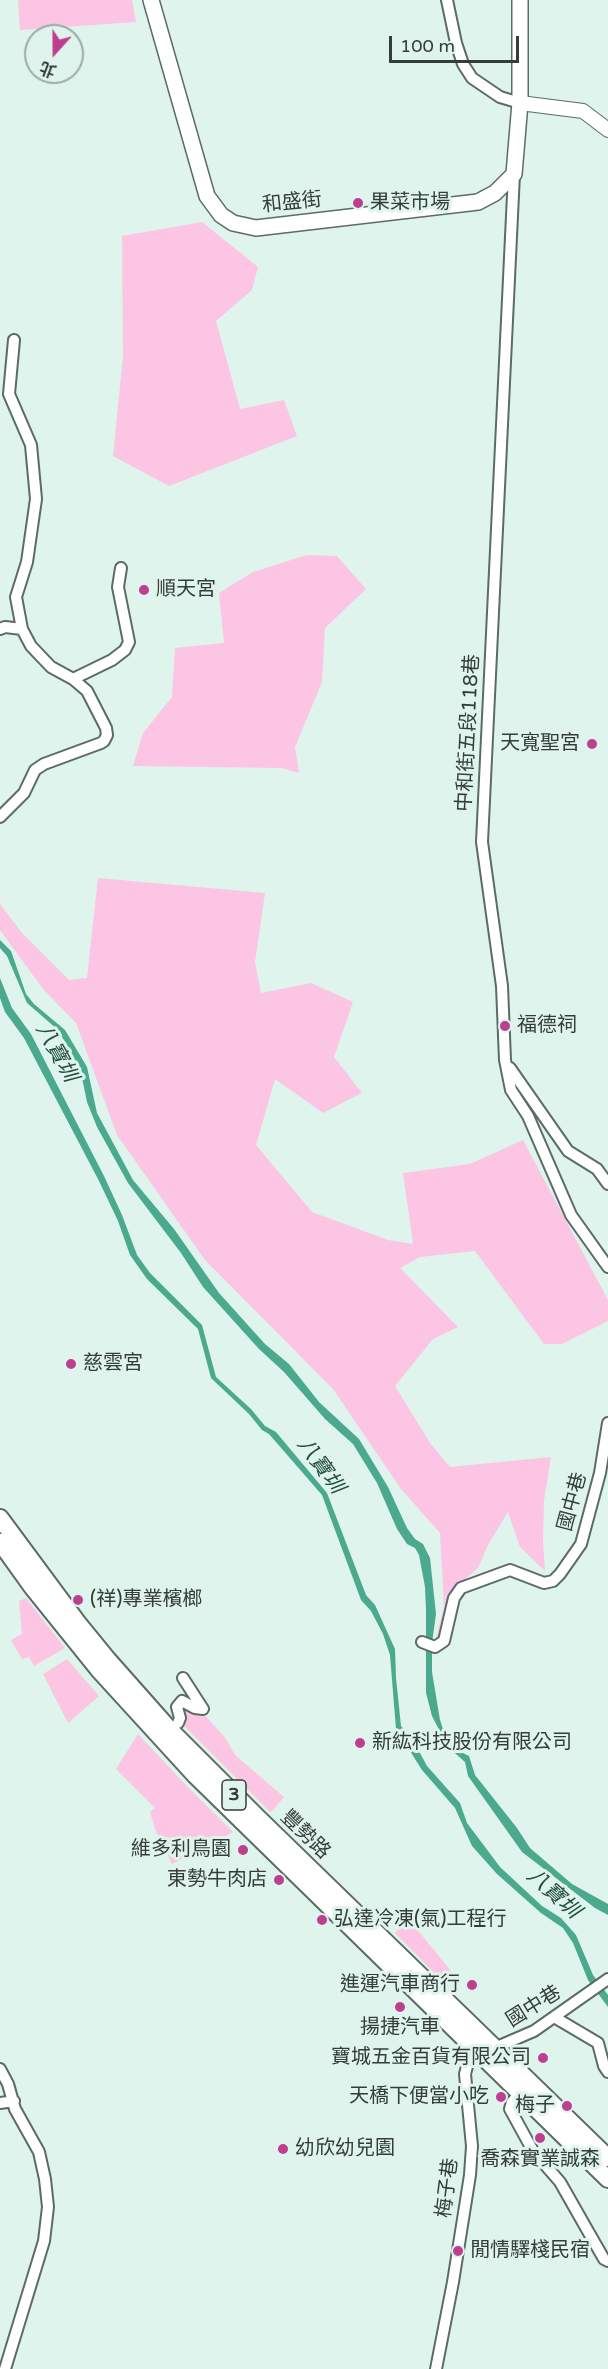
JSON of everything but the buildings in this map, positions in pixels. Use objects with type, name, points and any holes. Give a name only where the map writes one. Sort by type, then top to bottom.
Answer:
[{"type":"main road","name":"和盛街","points":[[151,0],[207,196],[221,214],[233,222],[256,228],[478,202],[495,193],[514,174]]},
{"type":"main road","points":[[514,174],[519,103],[520,0]]},
{"type":"main road","name":"豐勢路","points":[[0,1518],[77,1622],[150,1708],[487,2051],[520,2093],[608,2179]]},
{"type":"main road","name":"豐勢路","points":[[0,1542],[40,1597],[99,1670],[140,1717],[244,1825],[487,2051],[608,2158]]},
{"type":"street","points":[[447,0],[456,43],[463,64],[472,78],[500,97],[519,103],[583,111],[608,130]]},
{"type":"street","name":"中和街五段118巷","points":[[514,174],[482,842],[502,986],[505,1060],[512,1090],[528,1116],[571,1215],[608,1267]]},
{"type":"street","points":[[0,817],[24,793],[35,770],[44,764],[104,741],[106,728],[87,691],[73,679],[51,667],[31,646],[22,629],[16,597],[27,562],[36,499],[31,445],[9,394],[14,340]]},
{"type":"street","points":[[73,679],[112,660],[124,651],[129,642],[118,587],[121,568]]},
{"type":"street","points":[[0,629],[5,627],[22,629]]},
{"type":"street","points":[[505,1060],[568,1151],[597,1169],[608,1184]]},
{"type":"street","name":"國中巷","points":[[422,1642],[435,1647],[444,1641],[454,1598],[461,1588],[510,1570],[544,1583],[553,1581],[560,1574],[581,1544],[600,1473],[608,1423]]},
{"type":"street","points":[[178,1723],[180,1718],[177,1707],[182,1701],[195,1708],[203,1709],[183,1678]]},
{"type":"street","name":"國中巷","points":[[487,2051],[534,2031],[606,1980]]},
{"type":"street","points":[[554,2018],[598,2043],[604,2066],[608,2072]]},
{"type":"street","name":"梅子巷","points":[[436,2369],[470,2175],[472,2146],[465,2074],[470,2057],[487,2051]]},
{"type":"street","points":[[0,2069],[14,2101],[15,2109],[39,2152],[48,2207],[44,2241],[5,2369]]},
{"type":"street","points":[[520,2093],[512,2102],[509,2112],[533,2151],[560,2182],[588,2233],[604,2259],[608,2261]]},
{"type":"street","points":[[0,2103],[14,2101]]},
{"type":"shaded area","points":[[18,0],[132,0],[136,22],[84,26],[24,24],[24,30],[20,30]]},
{"type":"shaded area","points":[[202,222],[258,267],[252,290],[216,321],[240,409],[284,400],[297,436],[169,486],[113,456],[123,357],[122,236]]},
{"type":"shaded area","points":[[307,555],[337,556],[366,589],[325,628],[322,682],[295,747],[299,773],[282,768],[133,766],[143,733],[172,697],[175,648],[224,643],[219,593],[253,572]]},
{"type":"shaded area","points":[[98,878],[265,893],[255,962],[261,993],[311,983],[353,1002],[334,1057],[362,1093],[323,1113],[275,1079],[256,1145],[312,1212],[388,1240],[413,1244],[403,1173],[470,1164],[523,1140],[608,1300],[608,1321],[562,1344],[544,1344],[475,1251],[420,1257],[400,1268],[458,1327],[433,1339],[395,1386],[430,1443],[450,1467],[551,1457],[544,1500],[545,1571],[520,1547],[508,1512],[488,1545],[478,1568],[452,1591],[441,1635],[436,1639],[444,1606],[440,1533],[401,1489],[333,1389],[205,1260],[117,1135],[76,1023],[43,989],[0,930],[0,904],[22,933],[69,980],[87,978]]},
{"type":"shaded area","name":"八寶圳","points":[[0,940],[11,951],[26,994],[34,1004],[65,1030],[87,1067],[97,1113],[133,1180],[174,1229],[219,1293],[265,1344],[289,1364],[319,1402],[359,1439],[388,1487],[407,1528],[415,1539],[423,1544],[430,1558],[436,1614],[432,1643],[432,1672],[444,1732],[457,1750],[469,1756],[475,1775],[530,1848],[572,1884],[608,1904],[608,1915],[595,1908],[522,1852],[468,1776],[465,1762],[448,1747],[432,1716],[426,1693],[425,1587],[419,1555],[415,1548],[407,1544],[397,1529],[377,1483],[353,1444],[325,1419],[203,1287],[181,1253],[128,1183],[97,1127],[87,1102],[81,1073],[67,1045],[57,1029],[27,1003],[7,956],[0,948]]},
{"type":"shaded area","name":"八寶圳","points":[[0,978],[12,1008],[31,1034],[104,1176],[137,1255],[150,1273],[202,1325],[216,1377],[251,1409],[265,1426],[276,1432],[327,1493],[366,1595],[375,1605],[395,1649],[401,1726],[414,1742],[427,1766],[460,1803],[467,1823],[500,1867],[542,1906],[561,1918],[576,1935],[593,1975],[608,1995],[608,2007],[588,1980],[573,1943],[563,1928],[541,1913],[497,1874],[472,1846],[455,1808],[422,1770],[396,1729],[390,1655],[383,1634],[371,1611],[361,1600],[322,1495],[269,1434],[262,1430],[249,1414],[211,1378],[198,1329],[147,1279],[130,1255],[118,1221],[99,1181],[24,1038],[5,1012],[0,998]]},
{"type":"shaded area","points":[[26,1598],[65,1648],[34,1666],[29,1657],[22,1659],[11,1640],[22,1634],[19,1601]]},
{"type":"shaded area","points":[[67,1659],[99,1696],[68,1723],[43,1674]]},
{"type":"shaded area","points":[[182,1704],[202,1712],[226,1739],[235,1755],[284,1797],[273,1810],[270,1812],[183,1725]]},
{"type":"shaded area","points":[[138,1734],[233,1832],[172,1864],[155,1829],[150,1812],[155,1808],[116,1769]]},
{"type":"shaded area","points":[[407,1917],[451,1971],[440,1979],[395,1933]]},
{"type":"place","name":"果菜市場","points":[[358,203]]},
{"type":"place","name":"順天宮","points":[[144,590]]},
{"type":"place","name":"天寬聖宮","points":[[592,744]]},
{"type":"place","name":"福德祠","points":[[505,1026]]},
{"type":"place","name":"慈雲宮","points":[[71,1364]]},
{"type":"place","name":"(祥)專業檳榔","points":[[78,1600]]},
{"type":"place","name":"新紘科技股份有限公司","points":[[360,1743]]},
{"type":"place","name":"維多利鳥園","points":[[243,1850]]},
{"type":"place","name":"東勢牛肉店","points":[[279,1880]]},
{"type":"place","name":"弘達冷凍(氣)工程行","points":[[322,1920]]},
{"type":"place","name":"進運汽車商行","points":[[472,1985]]},
{"type":"place","name":"揚捷汽車","points":[[400,2007]]},
{"type":"place","name":"寶城五金百貨有限公司","points":[[543,2058]]},
{"type":"place","name":"天橋下便當小吃","points":[[501,2097]]},
{"type":"place","name":"梅子","points":[[567,2106]]},
{"type":"place","name":"喬森實業誠森","points":[[540,2138]]},
{"type":"place","name":"幼欣幼兒園","points":[[283,2149]]},
{"type":"place","name":"閒情驛棧民宿","points":[[458,2251]]}]
